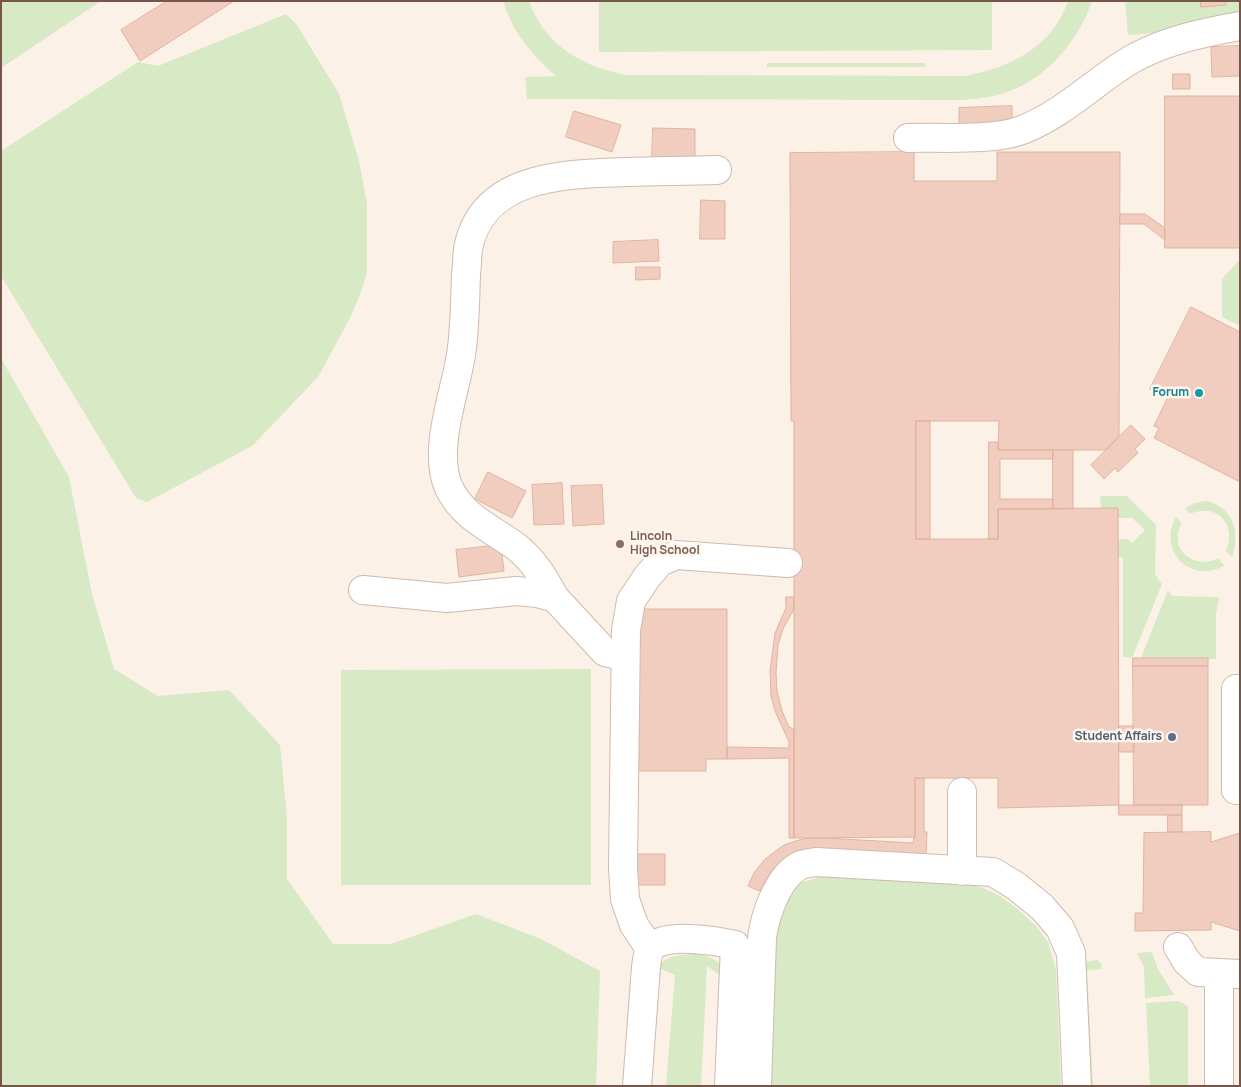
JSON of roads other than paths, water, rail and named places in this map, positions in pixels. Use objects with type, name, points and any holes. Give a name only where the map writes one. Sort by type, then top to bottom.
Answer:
[{"type":"street","points":[[908,138],[994,136],[1021,130],[1053,115],[1125,63],[1162,45],[1240,26]]},
{"type":"street","points":[[625,657],[605,652],[555,598],[543,575],[528,558],[514,545],[480,524],[458,503],[449,487],[444,468],[444,438],[450,400],[457,380],[462,348],[468,249],[475,228],[485,209],[500,198],[539,179],[573,174],[717,170]]},
{"type":"street","points":[[650,949],[634,925],[625,899],[622,868],[625,657],[626,630],[631,601],[660,562],[677,556],[788,563]]},
{"type":"street","points":[[363,590],[447,598],[516,591],[538,593],[555,598]]},
{"type":"street","points":[[1240,689],[1236,689],[1236,790],[1240,790]]},
{"type":"street","points":[[962,792],[962,871]]},
{"type":"street","points":[[757,1086],[764,920],[785,878],[798,866],[816,862],[994,872],[1016,886],[1042,907],[1060,928],[1071,953],[1077,1086]]},
{"type":"street","points":[[637,1086],[646,967],[650,949],[658,942],[695,939],[735,945],[729,1086]]},
{"type":"street","points":[[1178,948],[1186,962],[1198,972],[1230,974],[1219,1086]]},
{"type":"place","name":"Forum","points":[[1199,393]]},
{"type":"place","name":"Lincoln High School","points":[[620,544]]},
{"type":"place","name":"Student Affairs","points":[[1172,737]]}]
